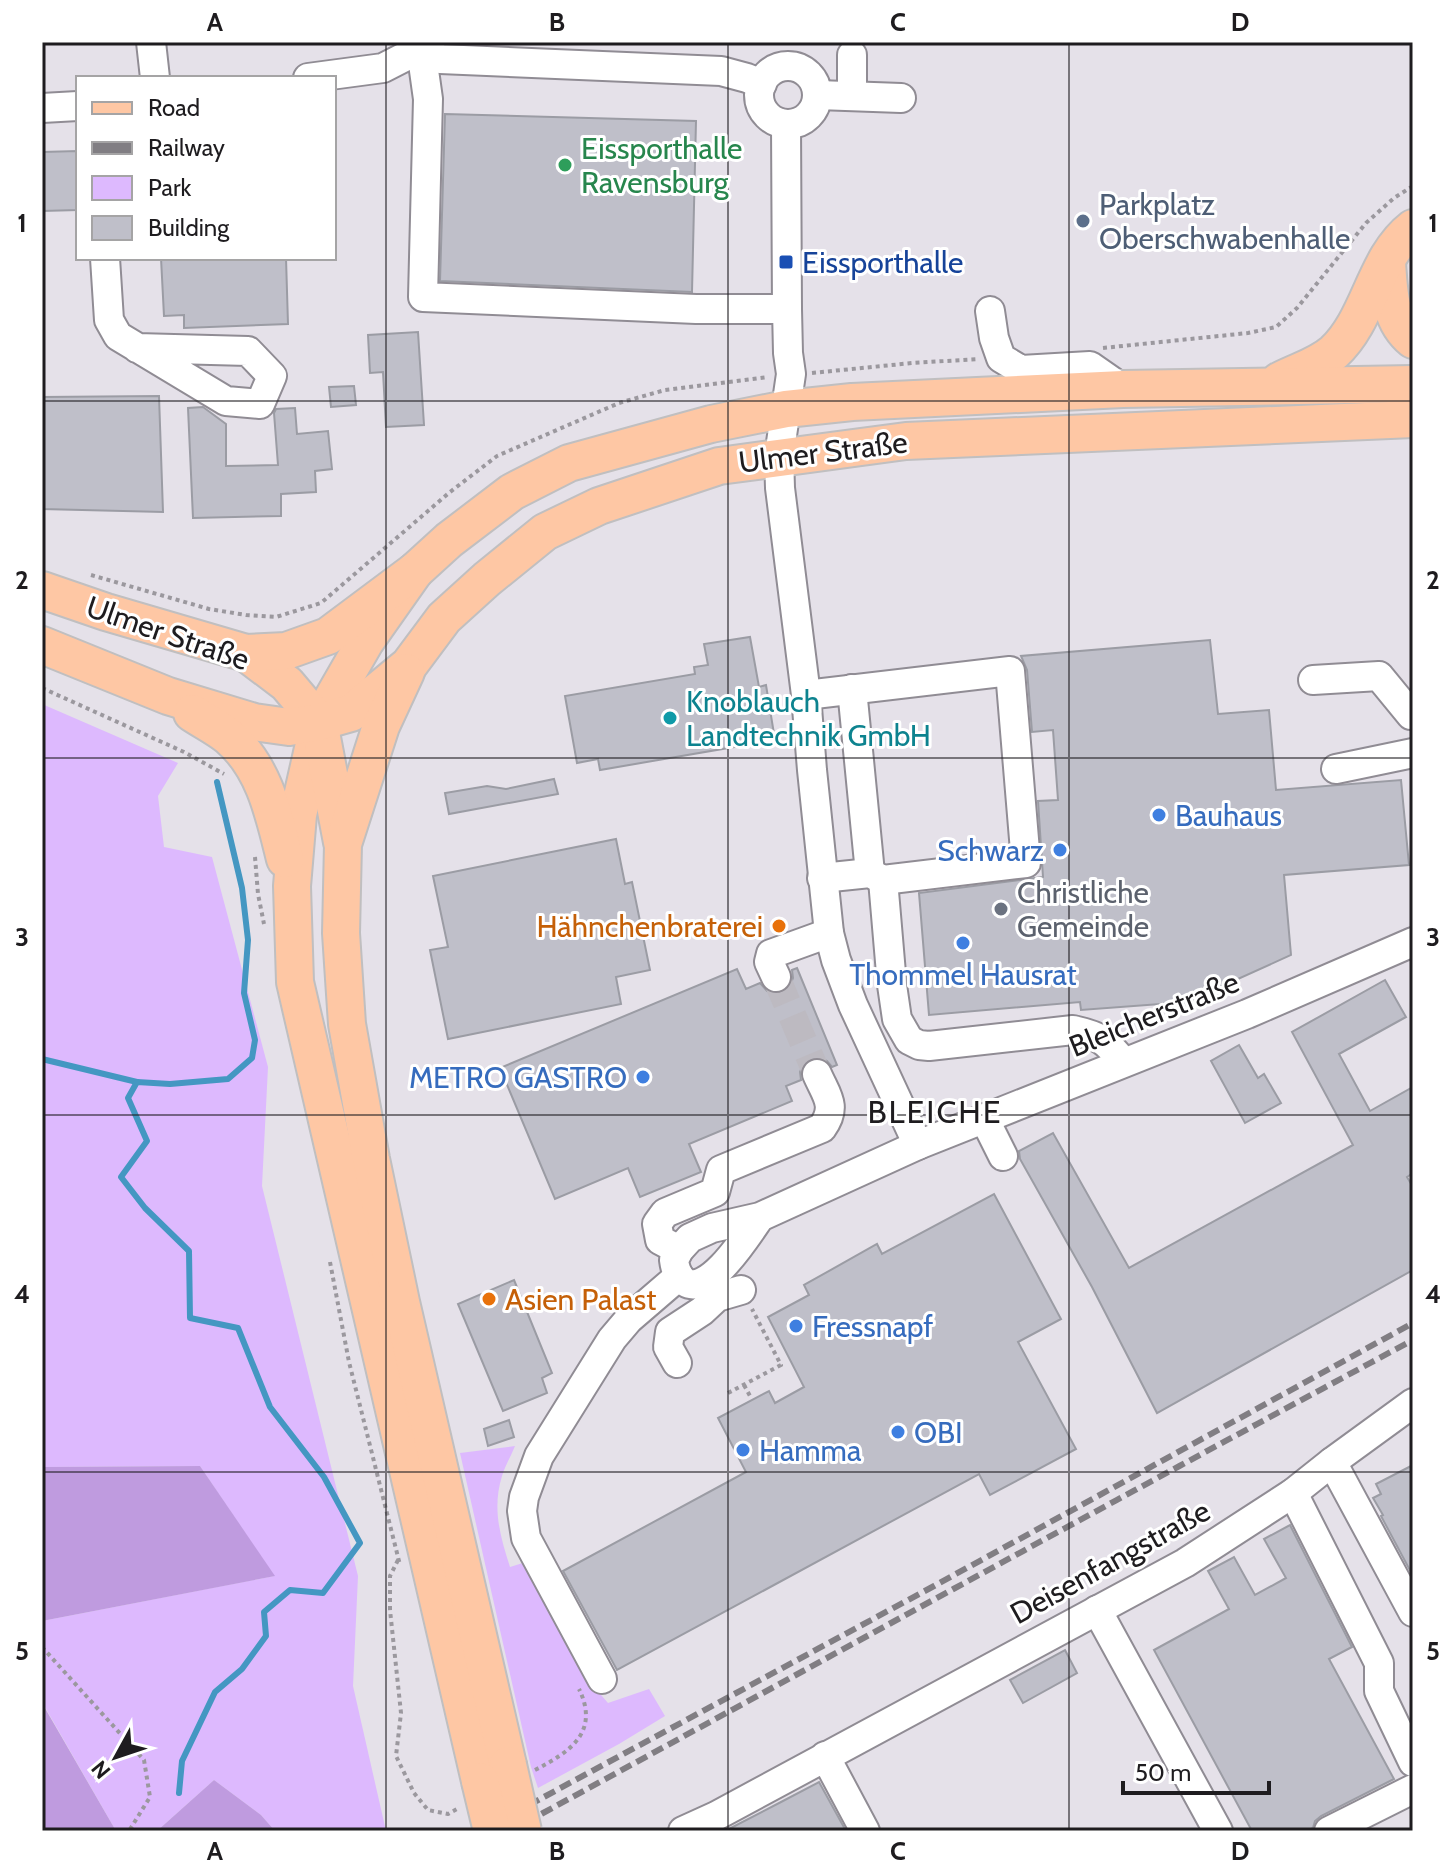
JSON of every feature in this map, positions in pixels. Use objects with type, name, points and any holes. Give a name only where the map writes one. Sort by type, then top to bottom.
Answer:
[{"type":"main road","points":[[1270,386],[1317,365],[1335,352],[1350,332],[1402,236],[1413,228]]},
{"type":"main road","points":[[1387,262],[1390,302],[1404,332],[1413,340]]},
{"type":"main road","name":"Ulmer Straße","points":[[415,571],[449,540],[512,492],[569,463],[711,424],[786,409],[852,402],[1123,389],[1413,384]]},
{"type":"main road","name":"Ulmer Straße","points":[[42,645],[168,696],[254,722],[289,727],[351,713],[409,665],[444,618],[545,532],[599,506],[711,468],[779,456],[906,441],[1413,419]]},
{"type":"main road","points":[[246,653],[286,651],[328,636],[415,571]]},
{"type":"main road","points":[[275,890],[298,815],[319,722],[365,642],[415,571]]},
{"type":"main road","name":"Ulmer Straße","points":[[42,590],[246,653],[287,684],[319,722],[343,844]]},
{"type":"main road","points":[[409,665],[381,726],[343,844],[341,933],[350,1039],[371,1159],[494,1773],[492,1831]]},
{"type":"main road","points":[[168,696],[230,738],[257,770],[271,804],[275,890],[295,982],[494,1773],[523,1831]]},
{"type":"street","points":[[151,42],[155,76]]},
{"type":"street","points":[[323,76],[383,68],[421,45]]},
{"type":"street","points":[[421,45],[440,59],[721,71],[762,84]]},
{"type":"street","points":[[421,45],[428,99],[423,297],[696,309],[787,309]]},
{"type":"street","points":[[852,55],[852,96]]},
{"type":"street","points":[[781,67],[799,68],[806,72],[818,95],[812,113],[805,120],[786,125],[769,117],[763,110],[759,93],[766,76],[781,67]]},
{"type":"street","points":[[818,95],[901,98]]},
{"type":"street","points":[[42,108],[76,106]]},
{"type":"street","points":[[786,125],[787,309],[791,374],[779,456],[780,488],[806,695],[829,933],[853,1005],[918,1145]]},
{"type":"street","points":[[105,260],[109,320],[118,336],[137,348]]},
{"type":"street","points":[[990,311],[1001,358],[1021,370],[1090,366],[1123,389]]},
{"type":"street","points":[[806,695],[1010,671],[1026,863],[822,878]]},
{"type":"street","points":[[1313,680],[1379,676],[1413,715]]},
{"type":"street","points":[[852,689],[897,1019],[909,1040],[929,1046],[1073,1030],[1095,1035],[1111,1046],[1123,1062]]},
{"type":"street","points":[[1336,769],[1413,753]]},
{"type":"street","points":[[776,977],[769,962],[771,954],[829,933]]},
{"type":"street","name":"Bleicherstraße","points":[[602,1679],[526,1538],[522,1511],[539,1456],[571,1404],[612,1339],[679,1263],[690,1238],[712,1228],[760,1217],[918,1145],[1247,1014],[1413,942]]},
{"type":"street","points":[[721,1289],[686,1283],[679,1263],[660,1240],[657,1224],[665,1213],[715,1192],[721,1170],[822,1128],[832,1108],[817,1074]]},
{"type":"street","points":[[984,1118],[1003,1156]]},
{"type":"street","name":"Bleicherstraße","points":[[677,1363],[668,1347],[670,1332],[702,1311],[721,1289],[723,1267],[760,1217]]},
{"type":"street","name":"Deisenfangstraße","points":[[683,1831],[715,1824],[825,1756],[1185,1563],[1293,1493],[1413,1403]]},
{"type":"street","points":[[1332,1462],[1413,1612]]},
{"type":"street","points":[[1293,1493],[1379,1663],[1379,1691],[1413,1762]]},
{"type":"street","points":[[1097,1610],[1218,1831]]},
{"type":"street","points":[[825,1756],[865,1831]]},
{"type":"street","points":[[1329,1831],[1413,1789]]},
{"type":"path","points":[[42,688],[184,752],[225,774]]},
{"type":"path","points":[[254,854],[275,890]]},
{"type":"path","points":[[721,1289],[781,1365],[728,1393]]},
{"type":"path","points":[[744,1385],[750,1396]]},
{"type":"path","points":[[42,1647],[144,1760],[150,1797],[129,1831]]},
{"type":"green space","points":[[42,704],[178,763],[158,796],[164,847],[212,857],[268,1067],[262,1186],[358,1576],[353,1686],[386,1831],[275,1831],[261,1815],[214,1780],[157,1831],[116,1831],[42,1702],[42,1621],[274,1576],[200,1466],[42,1467]]},
{"type":"green space","points":[[515,1446],[502,1476],[498,1499],[500,1533],[510,1567],[526,1562],[595,1688],[608,1703],[649,1689],[665,1716],[538,1788],[460,1453]]},
{"type":"shaded area","points":[[200,1466],[275,1576],[42,1621],[42,1467]]},
{"type":"shaded area","points":[[42,1703],[116,1831],[42,1831]]},
{"type":"shaded area","points":[[214,1780],[261,1815],[275,1831],[157,1831]]},
{"type":"building","name":"Eissporthalle Ravensburg","points":[[445,114],[696,121],[692,292],[440,281]]},
{"type":"building","points":[[76,151],[76,210],[42,211],[42,152]]},
{"type":"building","points":[[161,260],[286,260],[288,324],[184,328],[184,315],[164,316]]},
{"type":"building","points":[[418,332],[424,425],[386,427],[383,372],[370,373],[368,335]]},
{"type":"building","points":[[354,386],[356,405],[331,407],[329,387]]},
{"type":"building","points":[[159,396],[163,512],[42,509],[42,397]]},
{"type":"building","points":[[203,407],[226,424],[226,466],[278,465],[274,413],[276,409],[295,408],[297,434],[328,431],[332,469],[315,471],[316,492],[281,494],[281,516],[193,518],[188,408]]},
{"type":"building","name":"Knoblauch Landtechnik GmbH","points":[[750,637],[759,687],[766,685],[775,740],[600,770],[598,759],[577,763],[565,696],[695,674],[694,667],[708,665],[704,644]]},
{"type":"building","name":"Bauhaus","points":[[1210,640],[1218,714],[1269,710],[1276,790],[1401,780],[1409,865],[1284,875],[1291,955],[1187,1002],[1081,1010],[1080,1002],[929,1015],[919,893],[1043,877],[1038,801],[1058,800],[1053,730],[1032,732],[1027,670],[1021,656]]},
{"type":"building","points":[[554,779],[558,794],[449,814],[445,793],[487,786],[506,789]]},
{"type":"building","points":[[616,839],[625,884],[632,882],[650,970],[616,977],[621,1004],[448,1039],[430,950],[448,947],[433,876]]},
{"type":"building","name":"METRO GASTRO","points":[[797,968],[837,1065],[832,1067],[819,1057],[809,1059],[800,1072],[801,1080],[786,1086],[792,1101],[689,1144],[701,1172],[640,1197],[628,1168],[555,1199],[500,1068],[737,969],[746,989],[760,983],[767,991],[782,993],[790,986],[792,970]]},
{"type":"building","points":[[1385,980],[1406,1017],[1339,1054],[1370,1111],[1413,1087],[1413,1173],[1407,1177],[1413,1187],[1413,1270],[1157,1413],[1092,1287],[1020,1159],[1019,1151],[1053,1133],[1129,1268],[1353,1145],[1292,1032]]},
{"type":"building","points":[[1239,1045],[1258,1078],[1264,1074],[1281,1103],[1245,1123],[1211,1061]]},
{"type":"building","name":"OBI","points":[[994,1194],[1061,1319],[1018,1342],[1076,1449],[990,1495],[979,1474],[617,1670],[563,1571],[746,1472],[718,1418],[769,1391],[775,1403],[804,1387],[768,1317],[809,1295],[804,1285],[877,1244],[882,1254]]},
{"type":"building","points":[[514,1280],[552,1373],[542,1378],[547,1393],[503,1411],[458,1304]]},
{"type":"building","points":[[509,1420],[514,1437],[488,1446],[484,1429]]},
{"type":"building","points":[[1413,1465],[1413,1576],[1373,1498],[1381,1494],[1376,1484]]},
{"type":"building","points":[[1290,1525],[1352,1647],[1329,1659],[1394,1779],[1321,1816],[1307,1831],[1252,1831],[1154,1650],[1229,1609],[1208,1571],[1234,1557],[1255,1595],[1286,1578],[1264,1539]]},
{"type":"building","points":[[1065,1650],[1077,1673],[1023,1703],[1010,1680]]},
{"type":"building","points":[[819,1782],[846,1831],[725,1831],[781,1802]]},
{"type":"waterway","points":[[179,1793],[182,1761],[215,1692],[242,1669],[266,1636],[264,1612],[290,1590],[323,1593],[360,1543],[324,1477],[270,1407],[238,1328],[190,1318],[189,1251],[145,1208],[121,1177],[147,1141],[128,1098],[137,1082],[170,1084],[228,1079],[252,1058],[255,1040],[244,993],[248,940],[242,888],[217,782]]},
{"type":"waterway","points":[[42,1059],[137,1082]]},
{"type":"tunnel","points":[[776,977],[817,1074]]},
{"type":"railway","points":[[481,1831],[1413,1323]]},
{"type":"railway","points":[[510,1831],[1413,1340]]},
{"type":"place","name":"Eissporthalle Ravensburg","points":[[565,165]]},
{"type":"place","name":"Parkplatz Oberschwabenhalle","points":[[1083,221]]},
{"type":"place","name":"Eissporthalle","points":[[786,262]]},
{"type":"place","name":"Knoblauch Landtechnik GmbH","points":[[670,718]]},
{"type":"place","name":"Bauhaus","points":[[1159,815]]},
{"type":"place","name":"Schwarz","points":[[1060,850]]},
{"type":"place","name":"Christliche Gemeinde","points":[[1001,909]]},
{"type":"place","name":"Hähnchenbraterei","points":[[779,926]]},
{"type":"place","name":"Thommel Hausrat","points":[[963,943]]},
{"type":"place","name":"METRO GASTRO","points":[[643,1077]]},
{"type":"place","name":"Asien Palast","points":[[489,1299]]},
{"type":"place","name":"Fressnapf","points":[[796,1326]]},
{"type":"place","name":"OBI","points":[[898,1432]]},
{"type":"place","name":"Hamma","points":[[743,1450]]},
{"type":"district","name":"BLEICHE","points":[[935,1111]]}]
